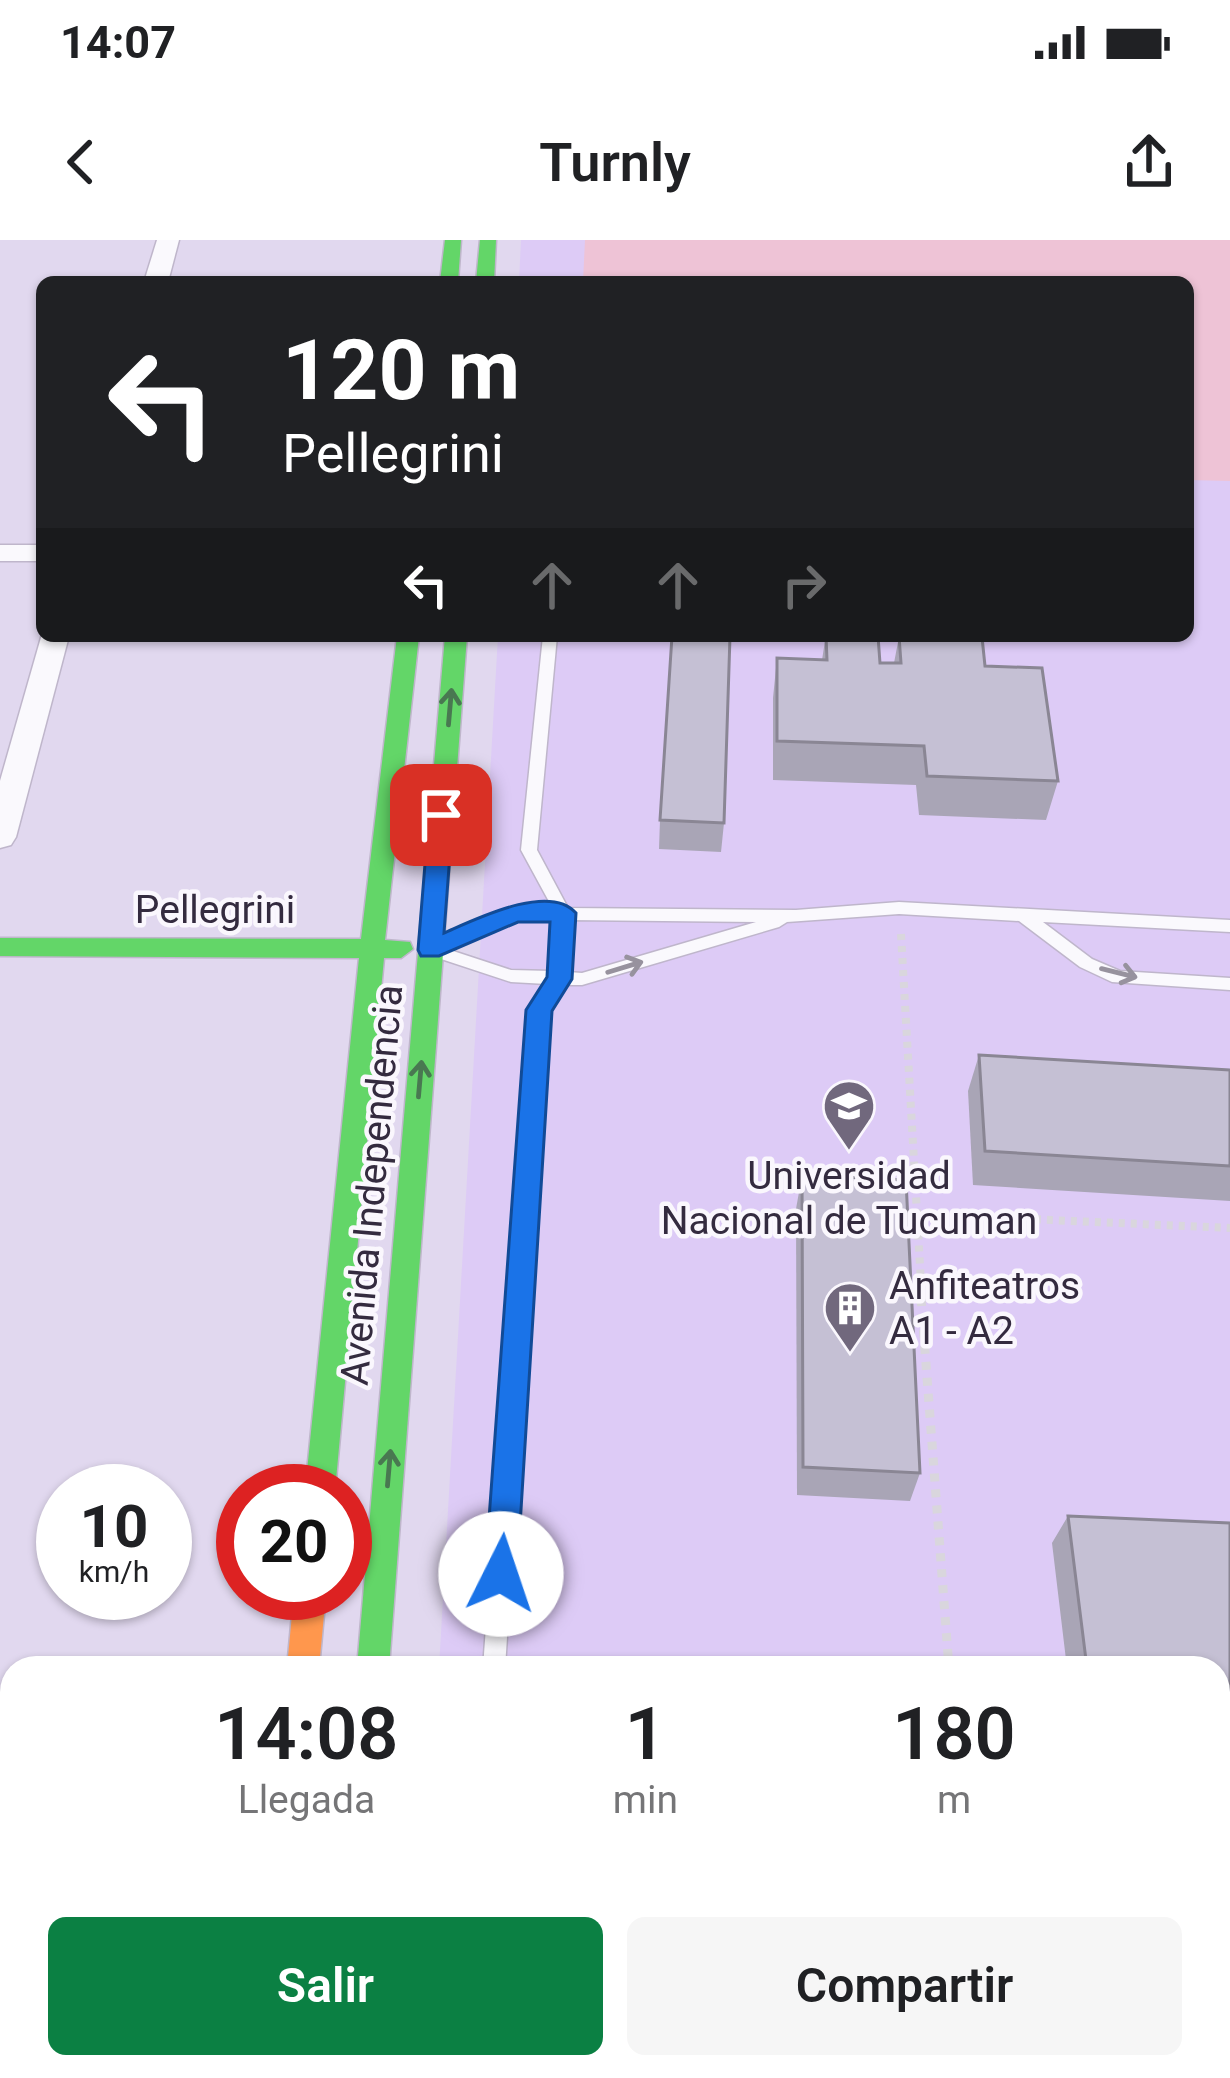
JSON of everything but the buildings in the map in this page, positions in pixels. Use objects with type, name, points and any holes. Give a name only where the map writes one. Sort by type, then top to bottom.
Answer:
[{"type":"main road","points":[[449,276],[453,240]]},
{"type":"main road","points":[[485,276],[488,240]]},
{"type":"main road","name":"Avenida Independencia","points":[[323,1464],[407,642]]},
{"type":"main road","name":"Avenida Independencia","points":[[374,1656],[456,642]]},
{"type":"main road","name":"Pellegrini","points":[[0,947],[430,950]]},
{"type":"main road","points":[[304,1656],[307,1620]]},
{"type":"street","points":[[158,276],[168,240]]},
{"type":"street","points":[[0,553],[36,553]]},
{"type":"street","points":[[0,837],[54,642]]},
{"type":"lane","points":[[495,1656],[539,1010],[559,979],[563,913],[529,850],[549,642]]},
{"type":"lane","name":"Pellegrini","points":[[430,950],[515,913],[796,916],[899,908],[1230,926]]},
{"type":"lane","name":"Pellegrini","points":[[430,950],[512,976],[582,980],[796,916]]},
{"type":"lane","points":[[1024,916],[1086,963],[1118,976],[1230,984]]},
{"type":"path","points":[[899,908],[915,1214],[949,1656]]},
{"type":"path","points":[[915,1214],[1230,1228]]},
{"type":"shaded area","name":"Universidad Nacional de Tucuman","points":[[521,240],[1230,240],[1230,1656],[440,1656],[498,642],[1194,642],[1194,276],[519,276]]},
{"type":"shaded area","points":[[585,240],[1230,240],[1230,481],[1194,480],[1194,276],[583,276]]},
{"type":"traffic: fast","points":[[450,276],[453,240]]},
{"type":"traffic: fast","points":[[485,276],[488,240]]},
{"type":"traffic: fast","points":[[323,1464],[372,949],[407,642]]},
{"type":"traffic: fast","points":[[374,1656],[456,642]]},
{"type":"traffic: fast","points":[[0,947],[401,949]]},
{"type":"traffic: slow","points":[[304,1656],[307,1620]]},
{"type":"place","name":"Universidad Nacional de Tucuman","points":[[849,1152]]},
{"type":"place","name":"Anfiteatros A1 - A2","points":[[850,1354]]},
{"type":"route","points":[[441,815],[430,950],[515,913],[563,913],[559,979],[539,1010],[501,1574]]}]
